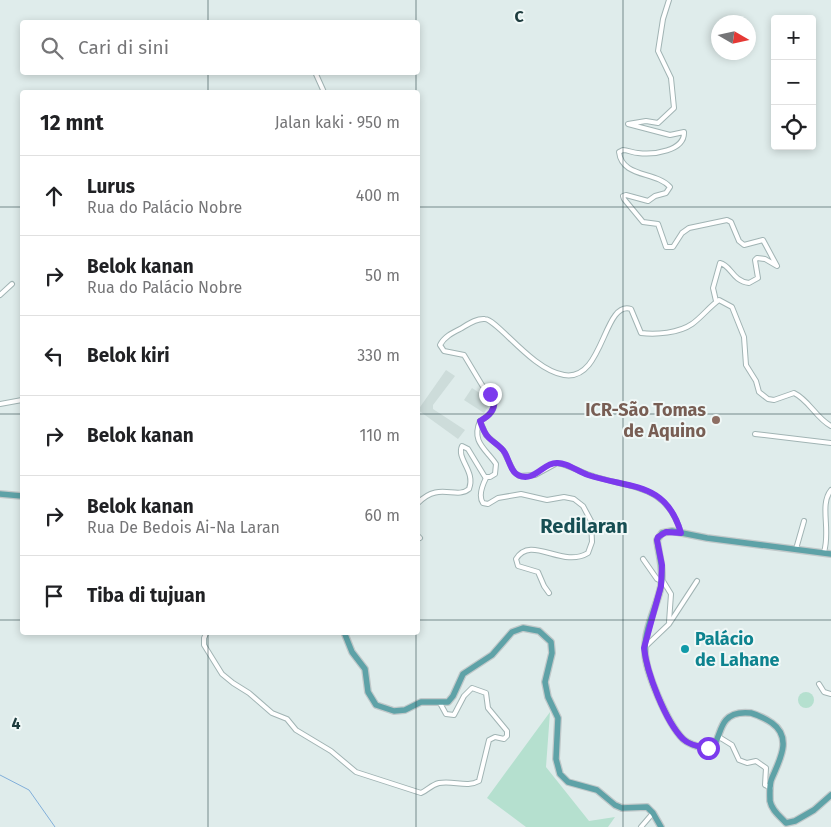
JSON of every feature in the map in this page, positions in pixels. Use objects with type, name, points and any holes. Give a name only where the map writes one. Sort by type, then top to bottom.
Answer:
[{"type":"main road","points":[[0,494],[20,496]]},
{"type":"main road","points":[[828,553],[666,532],[658,537],[661,580],[644,648],[648,670],[657,695],[677,732],[688,742],[708,748],[715,744],[726,720],[740,713],[758,716],[775,726],[782,735],[783,749],[778,768],[771,780],[770,802],[778,817],[786,823],[795,821],[814,810],[831,795]]},
{"type":"main road","points":[[345,635],[352,652],[365,669],[368,692],[376,705],[394,711],[405,710],[421,702],[440,703],[450,700],[464,674],[492,655],[512,632],[523,628],[539,631],[551,642],[552,653],[545,682],[559,723],[556,758],[560,774],[568,782],[597,790],[616,805],[646,807],[653,813],[661,827]]},
{"type":"street","points":[[669,0],[663,19],[658,51],[671,78],[674,108],[658,123],[646,121],[628,124],[670,135],[684,132],[684,136],[680,144],[659,152],[638,153],[628,150],[619,152],[620,157],[634,171],[661,179],[670,187],[666,192],[648,201],[626,194],[623,196],[624,200],[644,222],[658,224],[666,247],[673,247],[682,233],[689,228],[727,220],[731,222],[739,241],[744,245],[763,240],[778,266],[765,259],[757,258],[758,278],[749,284],[739,281],[725,264],[720,263],[713,288],[716,301]]},
{"type":"street","points":[[316,75],[323,90]]},
{"type":"street","points":[[0,296],[12,284]]},
{"type":"street","points":[[549,593],[538,572],[518,566],[516,559],[523,551],[530,549],[564,558],[578,557],[588,553],[592,537],[591,521],[578,501],[564,497],[547,500],[521,494],[498,498],[488,504],[483,504],[481,500],[481,487],[486,478],[494,475],[497,468],[494,460],[483,450],[476,436],[480,421],[489,416],[493,409],[494,398],[482,385],[464,355],[444,351],[440,345],[449,335],[477,320],[486,319],[494,322],[525,354],[547,370],[564,376],[573,375],[580,372],[598,353],[610,320],[622,310],[631,309],[641,333],[671,332],[691,325],[716,301],[721,300],[732,308],[744,336],[746,365],[756,380],[759,392],[763,397],[774,400],[794,393],[800,396],[808,406],[831,426]]},
{"type":"street","points":[[0,404],[20,400]]},
{"type":"street","points":[[480,421],[486,435],[503,450],[516,474],[522,477],[534,475],[557,463],[586,474],[650,492],[661,498],[670,508],[681,533]]},
{"type":"street","points":[[755,434],[831,444]]},
{"type":"street","points":[[420,501],[427,494],[434,491],[463,492],[469,489],[471,475],[461,454],[462,446],[468,449],[486,478]]},
{"type":"street","points":[[828,553],[829,531],[825,500],[831,490]]},
{"type":"street","points":[[796,549],[804,521]]},
{"type":"street","points":[[643,559],[657,579],[661,580],[671,594],[669,624]]},
{"type":"street","points":[[644,648],[669,624],[697,581]]},
{"type":"street","points":[[206,635],[204,645],[222,674],[233,683],[250,692],[272,713],[287,719],[296,730],[331,751],[356,772],[407,790],[422,793],[432,785],[442,782],[473,785],[479,781],[489,740],[495,737],[504,739],[508,736],[504,727],[491,713],[486,700],[486,692],[482,690],[472,688],[464,696],[454,715],[446,714],[440,703]]},
{"type":"street","points":[[818,684],[824,692],[831,694]]},
{"type":"street","points":[[719,737],[732,745],[739,760],[747,762],[756,761],[766,768],[765,785],[771,788]]},
{"type":"street","points":[[641,827],[653,813]]},
{"type":"shaded area","points":[[446,370],[455,376],[433,405],[433,409],[465,430],[458,439],[420,411],[420,407]]},
{"type":"shaded area","points":[[472,388],[492,401],[484,413],[464,400]]},
{"type":"green space","points":[[806,692],[812,694],[814,700],[812,706],[806,708],[800,706],[798,700],[800,694]]},
{"type":"green space","points":[[550,712],[546,767],[589,821],[615,817],[608,827],[526,827],[487,798]]},
{"type":"waterway","points":[[0,775],[29,790],[55,827]]},
{"type":"place","name":"ICR-São Tomas de Aquino","points":[[716,420]]},
{"type":"place","name":"Palácio de Lahane","points":[[685,649]]},
{"type":"district","name":"Redilaran","points":[[584,526]]},
{"type":"route","points":[[490,394],[494,398],[495,403],[493,409],[489,416],[480,421],[486,435],[503,450],[516,474],[526,477],[539,473],[551,464],[561,463],[586,474],[654,493],[665,501],[674,514],[681,533],[672,531],[662,533],[657,540],[662,565],[661,586],[644,648],[648,670],[657,695],[677,732],[688,742],[702,748],[708,748]]}]
